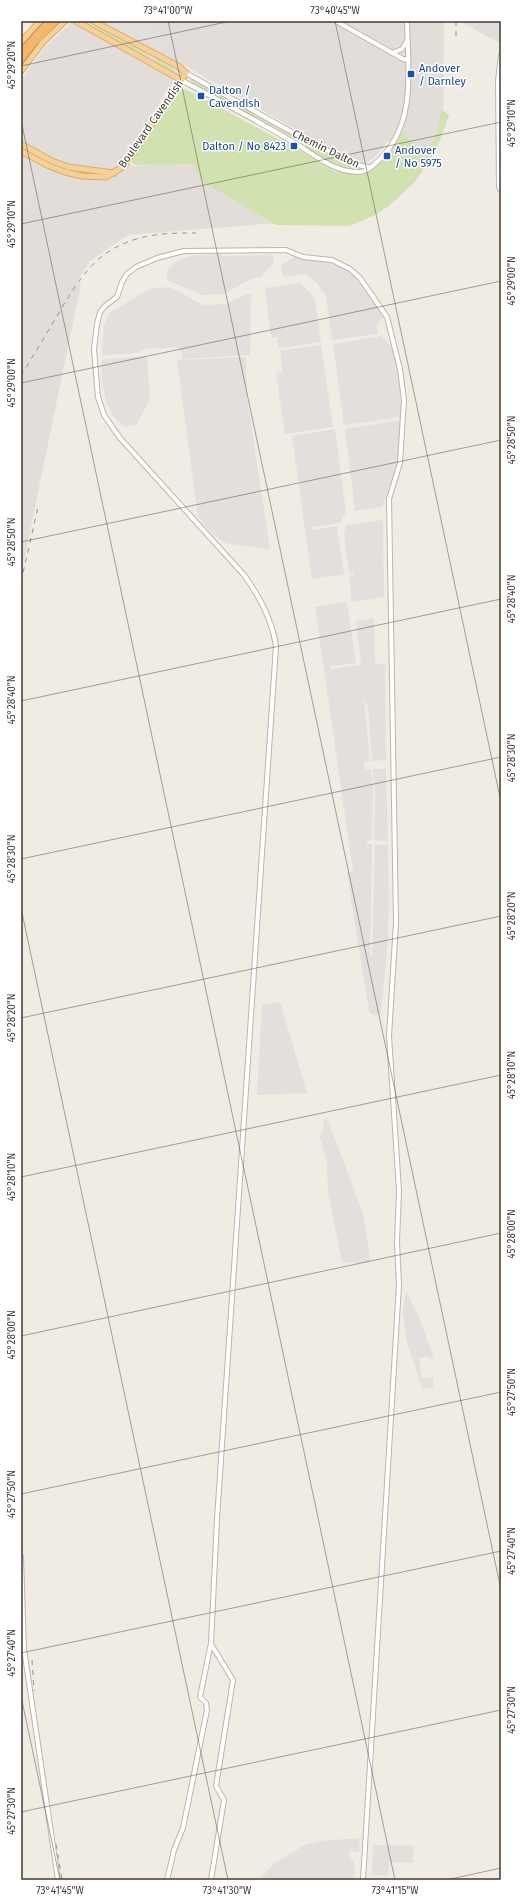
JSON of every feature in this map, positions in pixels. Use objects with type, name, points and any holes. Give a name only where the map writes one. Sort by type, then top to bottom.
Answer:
[{"type":"highway","points":[[21,52],[49,21]]},
{"type":"highway","points":[[21,60],[37,40],[56,21]]},
{"type":"main road","points":[[21,42],[40,21]]},
{"type":"main road","points":[[21,70],[42,42],[65,21]]},
{"type":"main road","name":"Chemin Dalton","points":[[76,21],[180,80]]},
{"type":"main road","name":"Chemin Dalton","points":[[93,21],[178,66],[186,73]]},
{"type":"main road","name":"Boulevard Cavendish","points":[[21,151],[47,165],[71,174],[105,177],[114,173],[126,163],[186,73]]},
{"type":"main road","name":"Boulevard Cavendish","points":[[21,144],[52,162],[68,167],[86,171],[114,173]]},
{"type":"street","points":[[336,21],[392,53],[408,60]]},
{"type":"street","points":[[371,167],[391,145],[403,120],[408,98],[407,21]]},
{"type":"street","points":[[392,53],[402,49],[408,41]]},
{"type":"street","points":[[501,55],[498,76],[500,111],[499,188],[501,190]]},
{"type":"street","name":"Chemin Dalton","points":[[186,73],[299,136],[356,165],[371,167]]},
{"type":"street","name":"Chemin Dalton","points":[[180,80],[296,143],[331,166],[357,172],[371,167]]},
{"type":"street","points":[[167,1880],[175,1847],[183,1828],[207,1710],[206,1703],[200,1697],[211,1643],[219,1489],[276,646],[266,610],[261,599],[244,575],[125,444],[108,423],[97,393],[94,349],[100,312],[106,305],[117,297],[125,277],[136,267],[161,256],[184,251],[282,250],[303,257],[321,258],[339,263],[350,269],[360,278],[387,317],[400,369],[404,400],[400,463],[389,499],[396,923],[389,1036],[399,1190],[397,1242],[399,1285],[363,1880]]},
{"type":"street","points":[[21,1557],[24,1644],[58,1880]]},
{"type":"street","points":[[211,1643],[233,1680],[216,1786],[224,1800],[211,1880]]},
{"type":"shaded area","points":[[73,21],[444,21],[443,130],[429,158],[388,141],[373,159],[366,163],[361,163],[300,132],[184,65],[124,157],[132,166],[192,162],[277,223],[128,235],[90,261],[77,282],[81,284],[21,575],[21,80],[44,48]]},
{"type":"shaded area","points":[[104,21],[137,21],[170,39],[162,53]]},
{"type":"shaded area","points":[[460,21],[501,21],[501,39],[499,43]]},
{"type":"shaded area","points":[[21,167],[41,178],[39,181],[43,183],[24,215],[21,213]]},
{"type":"shaded area","points":[[219,254],[223,256],[268,255],[274,256],[274,262],[261,277],[253,278],[224,294],[202,295],[167,280],[167,270],[178,260],[194,255]]},
{"type":"shaded area","points":[[295,257],[330,262],[350,272],[365,288],[384,316],[377,324],[378,334],[332,340],[326,296],[316,282],[305,274],[283,277],[281,265]]},
{"type":"shaded area","points":[[299,283],[310,292],[315,301],[321,342],[279,348],[277,337],[271,338],[265,288]]},
{"type":"shaded area","points":[[170,287],[203,305],[226,304],[245,295],[251,294],[250,355],[182,359],[182,353],[177,347],[142,349],[138,353],[102,355],[104,325],[111,312],[149,289]]},
{"type":"shaded area","points":[[381,336],[393,349],[400,385],[401,417],[344,425],[333,344]]},
{"type":"shaded area","points":[[321,345],[333,427],[285,434],[276,373],[283,372],[280,351]]},
{"type":"shaded area","points":[[147,356],[150,399],[136,425],[125,427],[114,417],[107,403],[103,388],[101,360]]},
{"type":"shaded area","points":[[246,357],[247,397],[270,550],[225,543],[209,531],[198,516],[177,360]]},
{"type":"shaded area","points":[[401,420],[397,466],[382,507],[355,511],[345,429]]},
{"type":"shaded area","points":[[335,429],[346,512],[340,523],[312,527],[313,530],[337,526],[344,574],[312,579],[292,436]]},
{"type":"shaded area","points":[[383,520],[384,597],[352,602],[349,576],[354,575],[353,572],[349,573],[344,535],[346,525]]},
{"type":"shaded area","points":[[347,602],[356,663],[330,666],[331,669],[361,665],[356,621],[374,618],[375,664],[385,664],[386,760],[372,761],[368,706],[364,700],[370,761],[364,762],[365,771],[371,770],[373,787],[372,840],[367,841],[367,844],[372,844],[370,955],[372,957],[375,845],[388,845],[389,907],[387,952],[381,1013],[375,1016],[369,1012],[347,872],[353,871],[315,607]]},
{"type":"shaded area","points":[[373,769],[386,769],[388,841],[374,840],[375,792]]},
{"type":"shaded area","points":[[280,1002],[307,1093],[257,1095],[262,1005]]},
{"type":"shaded area","points":[[327,1118],[362,1211],[370,1260],[368,1263],[342,1262],[328,1193],[327,1161],[319,1135],[324,1131],[323,1123]]},
{"type":"shaded area","points":[[406,1291],[419,1317],[433,1356],[433,1359],[430,1359],[430,1357],[420,1357],[421,1378],[433,1378],[433,1388],[422,1388],[406,1339],[403,1311]]},
{"type":"shaded area","points":[[360,1838],[359,1852],[351,1851],[348,1855],[355,1863],[354,1880],[259,1880],[275,1863],[305,1845],[321,1841]]},
{"type":"shaded area","points":[[373,1845],[414,1846],[413,1863],[389,1862],[388,1876],[372,1875]]},
{"type":"green space","points":[[96,26],[146,53],[147,56],[144,56],[94,29]]},
{"type":"green space","points":[[158,59],[173,67],[174,72],[172,73],[155,63],[155,60]]},
{"type":"green space","points":[[192,79],[296,137],[297,140],[191,82],[190,80]]},
{"type":"green space","points":[[185,89],[301,151],[334,171],[356,175],[371,171],[389,154],[403,133],[415,146],[418,153],[425,156],[437,134],[441,110],[446,112],[449,116],[436,150],[415,182],[389,206],[373,216],[349,226],[276,225],[200,180],[201,176],[197,173],[195,166],[192,164],[134,165],[131,161],[176,94]]},
{"type":"green space","points":[[307,144],[317,147],[357,170],[343,167],[323,159],[305,146]]},
{"type":"railway","points":[[456,21],[456,40]]},
{"type":"railway","points":[[21,376],[65,302],[82,277],[102,257],[114,248],[144,237],[163,234],[196,233]]},
{"type":"railway","points":[[21,582],[38,507]]},
{"type":"railway","points":[[32,1660],[34,1691]]},
{"type":"railway","points":[[56,1844],[62,1880]]},
{"type":"place","name":"Andover / Darnley","points":[[411,74]]},
{"type":"place","name":"Dalton / Cavendish","points":[[201,96]]},
{"type":"place","name":"Dalton / No 8423","points":[[294,146]]},
{"type":"place","name":"Andover / No 5975","points":[[387,156]]}]
